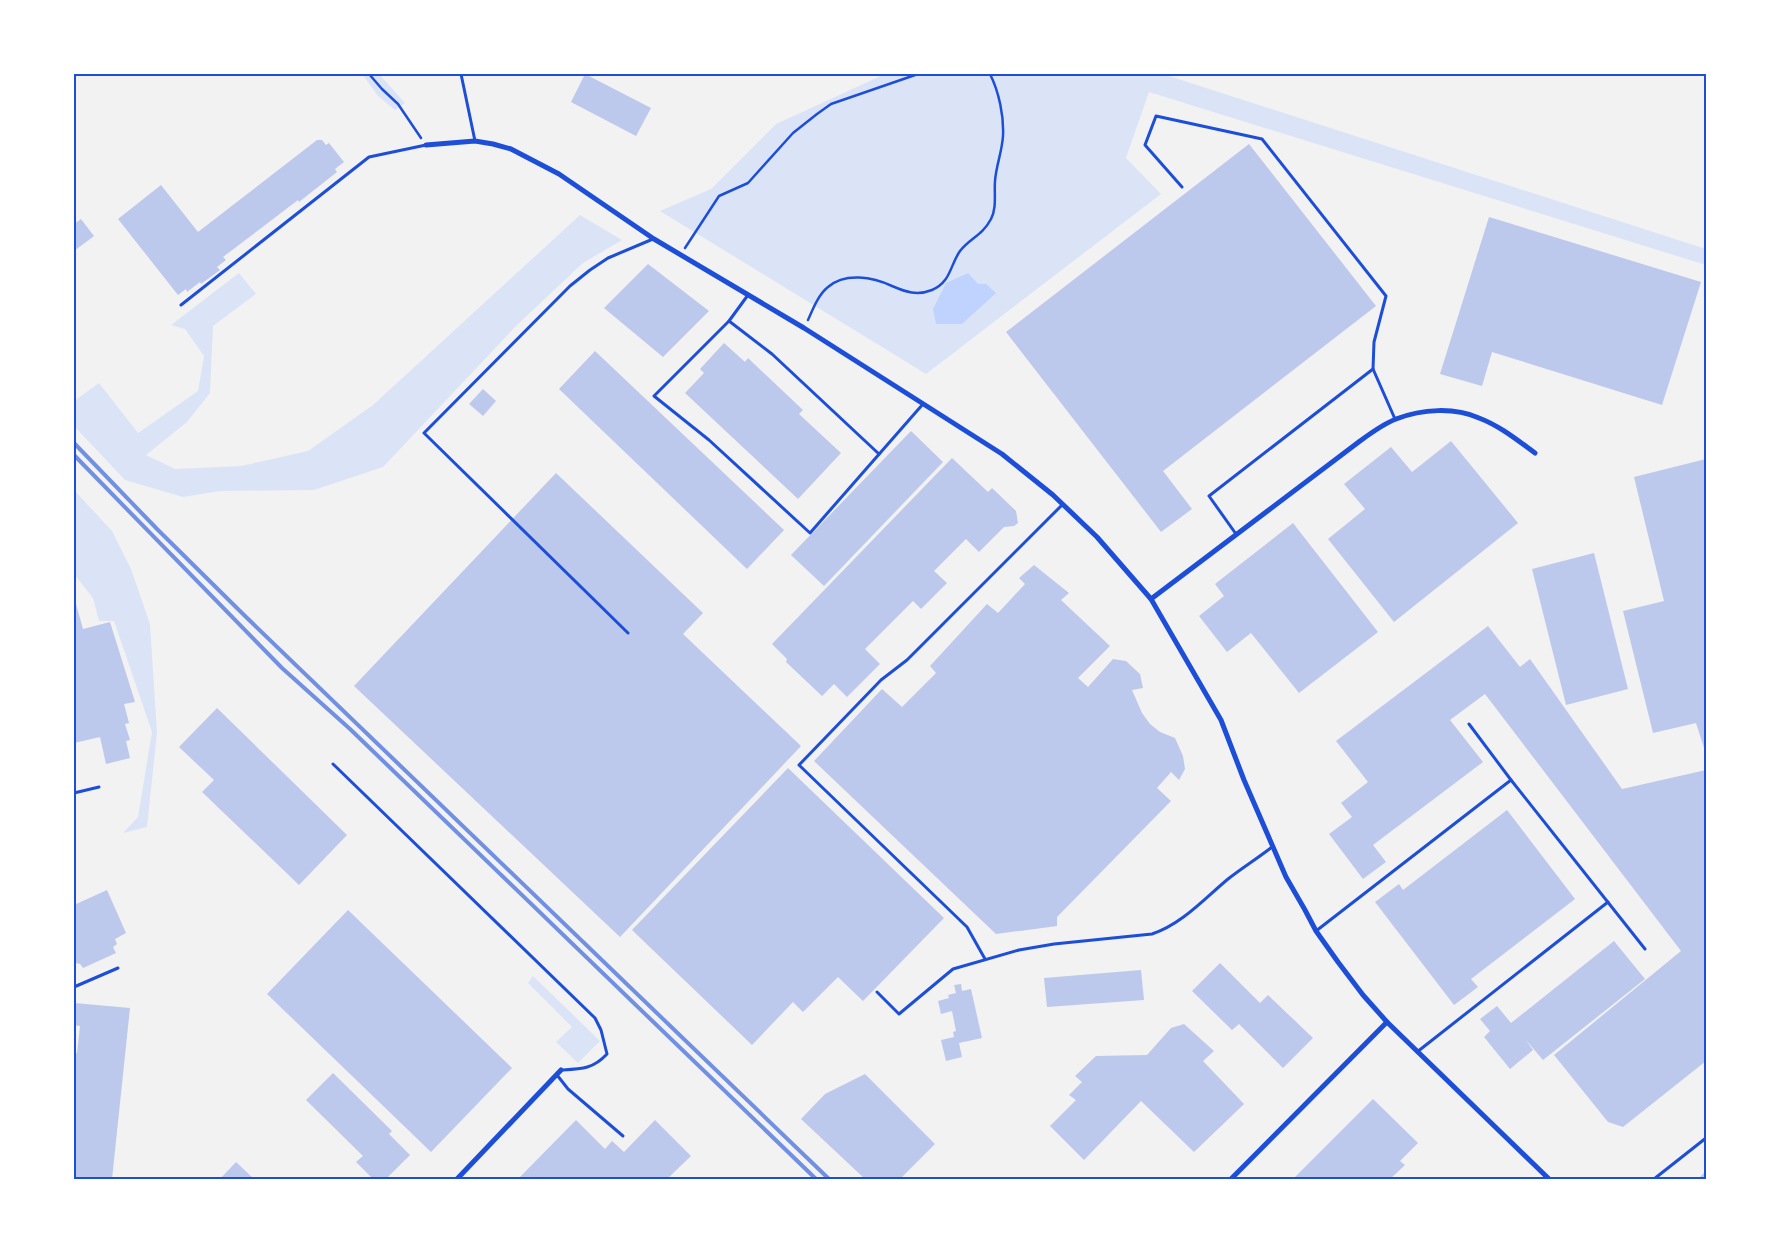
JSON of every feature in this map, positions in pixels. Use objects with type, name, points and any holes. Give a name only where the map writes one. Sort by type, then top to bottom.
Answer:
[{"type":"street","points":[[426,145],[475,141],[511,149],[559,174],[654,239],[804,328],[1002,454],[1063,504],[1097,536],[1151,599],[1221,720],[1286,877],[1316,931],[1363,995],[1387,1022],[1548,1179]]},
{"type":"street","points":[[1151,599],[1360,440],[1395,419],[1438,410],[1460,412],[1478,417],[1496,426],[1535,453]]},
{"type":"street","points":[[1231,1179],[1387,1022]]},
{"type":"street","points":[[457,1179],[561,1070]]},
{"type":"lane","points":[[460,74],[475,141]]},
{"type":"lane","points":[[1182,187],[1145,145],[1156,116],[1262,139],[1386,296],[1374,342],[1374,369],[1395,419]]},
{"type":"lane","points":[[181,305],[369,157],[426,145]]},
{"type":"lane","points":[[628,633],[424,434],[570,286],[608,258],[654,239]]},
{"type":"lane","points":[[748,295],[729,321],[654,396],[708,440],[810,533],[923,404]]},
{"type":"lane","points":[[729,321],[772,354],[879,454]]},
{"type":"lane","points":[[1236,534],[1209,496],[1374,369]]},
{"type":"lane","points":[[985,959],[967,928],[799,765],[881,680],[906,660],[1063,504]]},
{"type":"lane","points":[[1469,724],[1644,949]]},
{"type":"lane","points":[[333,764],[595,1018],[601,1030],[608,1054],[593,1066],[582,1069],[561,1070]]},
{"type":"lane","points":[[1316,931],[1511,780]]},
{"type":"lane","points":[[74,794],[99,787]]},
{"type":"lane","points":[[876,992],[899,1014],[953,969],[1019,950],[1054,944],[1152,934],[1166,930],[1229,879],[1273,847]]},
{"type":"lane","points":[[1417,1052],[1608,902]]},
{"type":"lane","points":[[74,987],[118,968]]},
{"type":"lane","points":[[557,1075],[568,1089],[623,1136]]},
{"type":"lane","points":[[1654,1179],[1706,1138]]},
{"type":"path","points":[[369,74],[398,104],[426,145]]},
{"type":"path","points":[[681,255],[719,196],[748,183],[793,133],[811,118],[831,104],[918,74]]},
{"type":"path","points":[[804,328],[819,298],[828,287],[847,278],[861,277],[875,280],[916,294],[934,289],[943,283],[949,275],[959,253],[985,229],[992,216],[997,168],[1003,135],[1001,104],[990,74]]},
{"type":"shaded area","points":[[362,74],[379,74],[405,103],[395,110],[378,96]]},
{"type":"shaded area","points":[[885,74],[1163,74],[1706,249],[1706,265],[1149,92],[1126,158],[1161,194],[926,374],[660,211],[711,189],[776,124]]},
{"type":"shaded area","points":[[580,215],[622,240],[583,263],[517,325],[383,467],[314,490],[220,491],[183,497],[125,480],[74,426],[74,401],[99,383],[138,433],[198,391],[204,356],[185,329],[171,325],[239,273],[256,294],[213,326],[210,393],[187,422],[146,455],[175,469],[241,466],[308,451],[373,405]]},
{"type":"shaded area","points":[[74,490],[112,531],[131,569],[150,624],[157,733],[147,827],[123,833],[138,817],[152,732],[114,621],[99,621],[93,598],[74,574]]},
{"type":"shaded area","points":[[533,976],[600,1041],[578,1063],[556,1042],[572,1027],[528,983]]},
{"type":"water","points":[[968,273],[978,284],[986,284],[996,293],[962,324],[936,324],[933,309],[946,283]]},
{"type":"building","points":[[585,74],[651,108],[636,136],[571,102]]},
{"type":"building","points":[[317,140],[322,140],[326,145],[329,143],[344,162],[335,169],[337,172],[223,257],[226,260],[217,267],[220,270],[187,292],[186,289],[178,295],[118,219],[161,185],[198,232]]},
{"type":"building","points":[[1249,144],[1376,306],[1163,471],[1192,509],[1161,532],[1006,332]]},
{"type":"building","points":[[1489,217],[1701,282],[1662,405],[1492,352],[1482,386],[1440,374]]},
{"type":"building","points":[[81,219],[94,236],[74,251],[74,224]]},
{"type":"building","points":[[648,264],[709,311],[663,357],[604,308]]},
{"type":"building","points":[[724,343],[745,362],[748,358],[803,410],[799,414],[841,453],[798,499],[685,393],[704,373],[700,369]]},
{"type":"building","points":[[595,351],[784,530],[747,569],[559,389]]},
{"type":"building","points":[[483,389],[496,401],[483,416],[469,404]]},
{"type":"building","points":[[911,431],[943,462],[824,586],[791,555]]},
{"type":"building","points":[[1451,441],[1518,523],[1394,622],[1328,539],[1365,509],[1344,484],[1391,447],[1412,472]]},
{"type":"building","points":[[952,458],[988,492],[992,488],[1016,511],[1018,523],[1014,526],[1004,527],[979,552],[966,539],[934,571],[947,583],[921,609],[913,601],[865,649],[880,664],[847,697],[834,684],[822,696],[786,662],[787,659],[772,644]]},
{"type":"building","points":[[1706,459],[1706,754],[1696,723],[1653,733],[1623,611],[1664,601],[1634,477]]},
{"type":"building","points":[[556,473],[703,613],[683,634],[801,746],[620,937],[354,686]]},
{"type":"building","points":[[1293,523],[1378,632],[1299,693],[1251,633],[1227,652],[1199,616],[1224,596],[1215,584]]},
{"type":"building","points":[[1594,553],[1628,689],[1566,705],[1532,569]]},
{"type":"building","points":[[1034,565],[1069,593],[1061,600],[1110,646],[1078,678],[1088,687],[1113,659],[1126,661],[1140,674],[1143,688],[1132,690],[1142,713],[1150,724],[1160,732],[1175,738],[1183,756],[1185,769],[1179,780],[1171,772],[1157,788],[1171,801],[1057,917],[1057,926],[996,934],[814,761],[882,689],[902,707],[936,673],[930,666],[987,604],[998,613],[1025,584],[1019,578]]},
{"type":"building","points":[[76,604],[83,629],[110,622],[135,702],[124,704],[129,723],[125,724],[130,740],[126,741],[130,758],[106,764],[100,737],[74,743],[74,605]]},
{"type":"building","points":[[1488,626],[1520,667],[1530,659],[1622,789],[1706,770],[1706,1061],[1623,1127],[1608,1122],[1554,1055],[1681,951],[1485,694],[1450,720],[1483,762],[1373,845],[1386,862],[1363,879],[1329,834],[1352,817],[1341,803],[1368,782],[1336,741]]},
{"type":"building","points":[[217,708],[347,835],[299,885],[202,792],[214,780],[179,747]]},
{"type":"building","points":[[788,768],[944,918],[863,1001],[838,977],[803,1012],[793,1002],[752,1045],[632,930]]},
{"type":"building","points":[[1507,810],[1575,899],[1471,979],[1478,987],[1454,1005],[1375,902],[1399,884],[1403,890]]},
{"type":"building","points":[[107,890],[126,933],[115,939],[117,944],[113,947],[116,953],[83,968],[80,964],[76,963],[74,958],[74,905]]},
{"type":"building","points":[[348,910],[512,1068],[431,1152],[267,994]]},
{"type":"building","points":[[1614,941],[1645,979],[1543,1060],[1525,1039],[1533,1050],[1510,1069],[1484,1037],[1490,1031],[1480,1019],[1497,1006],[1511,1023]]},
{"type":"building","points":[[1220,963],[1260,1003],[1268,995],[1313,1038],[1283,1068],[1239,1024],[1232,1030],[1192,991]]},
{"type":"building","points":[[1141,970],[1144,1000],[1047,1007],[1044,978]]},
{"type":"building","points":[[961,984],[962,991],[971,989],[982,1038],[959,1043],[962,1057],[946,1061],[941,1040],[954,1037],[953,1032],[956,1031],[952,1011],[941,1014],[938,1001],[949,998],[948,995],[956,993],[954,985]]},
{"type":"building","points":[[74,1003],[130,1008],[112,1179],[74,1179],[74,1053],[77,1053],[80,1026],[74,1025]]},
{"type":"building","points":[[1184,1024],[1214,1051],[1203,1061],[1244,1104],[1194,1152],[1141,1101],[1084,1160],[1050,1126],[1076,1100],[1069,1095],[1082,1082],[1075,1076],[1096,1056],[1147,1055],[1171,1028]]},
{"type":"building","points":[[333,1073],[392,1131],[389,1134],[410,1155],[386,1179],[373,1179],[356,1162],[363,1156],[306,1100]]},
{"type":"building","points":[[865,1074],[935,1144],[900,1179],[865,1179],[801,1119],[825,1094]]},
{"type":"building","points":[[1373,1099],[1418,1143],[1400,1161],[1405,1165],[1390,1179],[1293,1179]]},
{"type":"building","points":[[576,1120],[605,1149],[612,1141],[624,1152],[655,1120],[691,1156],[667,1179],[518,1179]]},
{"type":"building","points":[[236,1162],[254,1179],[220,1179]]},
{"type":"building","points":[[1706,1171],[1706,1179],[1698,1179]]},
{"type":"railway","points":[[74,443],[245,616],[829,1179]]},
{"type":"railway","points":[[74,455],[282,668],[350,729],[816,1179]]}]
